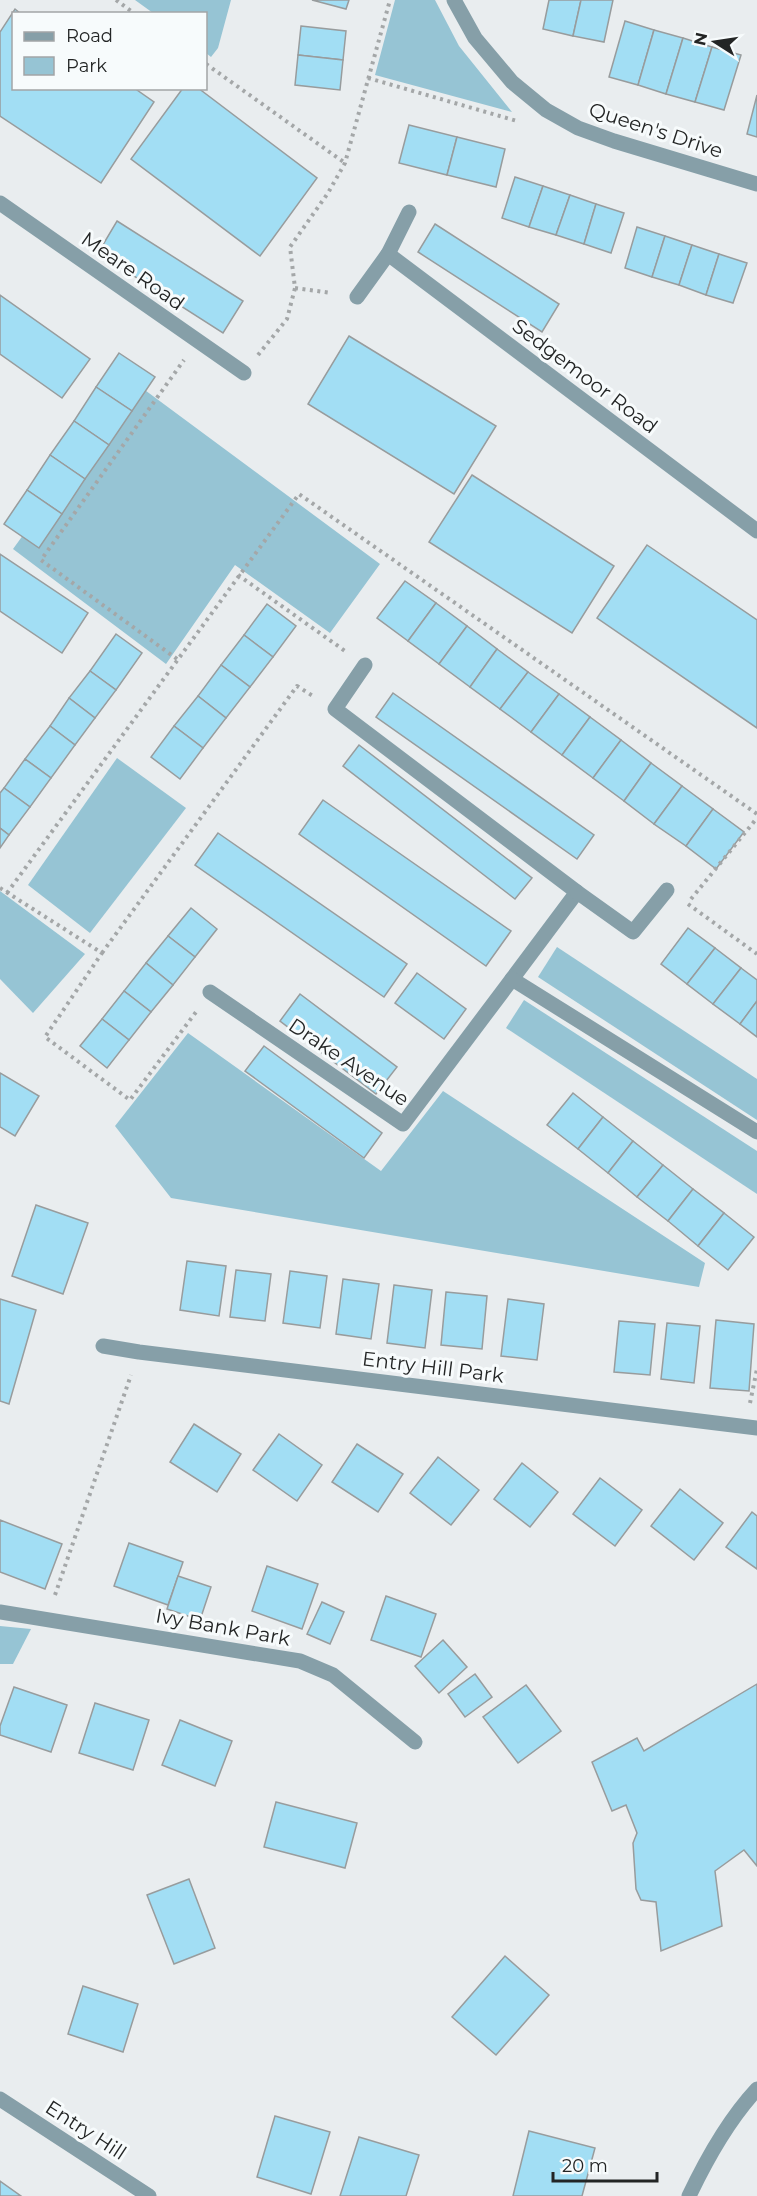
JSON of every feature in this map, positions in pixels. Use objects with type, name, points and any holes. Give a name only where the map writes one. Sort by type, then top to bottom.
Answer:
[{"type":"street","name":"Queen's Drive","points":[[454,0],[475,39],[512,82],[546,110],[578,128],[614,141],[757,184]]},
{"type":"street","name":"Meare Road","points":[[0,203],[244,373]]},
{"type":"street","points":[[357,297],[388,254],[409,212]]},
{"type":"street","name":"Sedgemoor Road","points":[[388,254],[757,531]]},
{"type":"street","points":[[365,665],[335,709],[577,892],[633,932],[668,890]]},
{"type":"street","name":"Drake Avenue","points":[[210,992],[403,1124],[577,892]]},
{"type":"street","points":[[512,979],[757,1132]]},
{"type":"street","name":"Entry Hill Park","points":[[103,1346],[757,1428]]},
{"type":"street","name":"Ivy Bank Park","points":[[0,1612],[300,1661],[333,1675],[414,1742]]},
{"type":"street","points":[[688,2196],[716,2145],[740,2108],[757,2089]]},
{"type":"street","name":"Entry Hill","points":[[0,2099],[149,2196]]},
{"type":"path","points":[[116,0],[132,12]]},
{"type":"path","points":[[244,373],[287,319],[295,288],[290,247],[328,193],[345,163],[390,0]]},
{"type":"path","points":[[207,65],[345,163]]},
{"type":"path","points":[[368,78],[526,124],[546,110]]},
{"type":"path","points":[[295,288],[357,297]]},
{"type":"path","points":[[177,659],[40,560],[197,342]]},
{"type":"path","points":[[238,575],[365,665]]},
{"type":"path","points":[[210,992],[130,1100],[45,1037],[102,953],[297,686],[335,709]]},
{"type":"path","points":[[687,904],[757,818]]},
{"type":"path","points":[[0,888],[102,953]]},
{"type":"path","points":[[668,890],[757,954]]},
{"type":"path","points":[[47,1618],[139,1352]]},
{"type":"path","points":[[751,1396],[757,1369]]},
{"type":"green space","points":[[135,0],[231,0],[218,48],[211,57],[207,54],[207,12],[152,12]]},
{"type":"green space","points":[[395,0],[435,0],[459,46],[512,112],[375,75]]},
{"type":"green space","points":[[134,382],[380,564],[330,633],[235,565],[166,664],[13,549]]},
{"type":"green space","points":[[117,758],[186,808],[90,933],[28,885]]},
{"type":"green space","points":[[0,891],[85,954],[33,1013],[0,979]]},
{"type":"green space","points":[[557,947],[757,1079],[757,1120],[538,977]]},
{"type":"green space","points":[[524,1000],[757,1151],[757,1194],[506,1028]]},
{"type":"green space","points":[[188,1033],[381,1171],[443,1091],[705,1263],[699,1287],[171,1198],[115,1126]]},
{"type":"green space","points":[[0,1626],[31,1629],[13,1664],[0,1664]]},
{"type":"building","points":[[312,0],[349,0],[346,9]]},
{"type":"building","points":[[549,0],[581,0],[573,36],[543,29]]},
{"type":"building","points":[[581,0],[613,0],[604,42],[573,36]]},
{"type":"building","points":[[12,14],[12,90],[137,90],[154,102],[101,183],[0,116],[0,32]]},
{"type":"building","points":[[625,21],[654,30],[638,85],[609,77]]},
{"type":"building","points":[[301,26],[346,31],[343,60],[298,55]]},
{"type":"building","points":[[654,30],[683,38],[666,94],[638,85]]},
{"type":"building","points":[[683,38],[712,47],[695,102],[666,94]]},
{"type":"building","points":[[712,47],[741,55],[724,110],[695,102]]},
{"type":"building","points":[[298,55],[343,60],[340,90],[295,85]]},
{"type":"building","points":[[182,90],[201,90],[317,178],[260,256],[131,159]]},
{"type":"building","points":[[757,95],[757,137],[747,134]]},
{"type":"building","points":[[409,125],[457,137],[447,175],[399,163]]},
{"type":"building","points":[[457,137],[505,149],[496,187],[447,175]]},
{"type":"building","points":[[515,177],[543,186],[529,227],[502,218]]},
{"type":"building","points":[[543,186],[570,195],[556,235],[529,227]]},
{"type":"building","points":[[570,195],[596,204],[584,244],[556,235]]},
{"type":"building","points":[[596,204],[624,213],[611,253],[584,244]]},
{"type":"building","points":[[117,221],[243,301],[223,333],[98,253]]},
{"type":"building","points":[[435,224],[559,304],[542,332],[418,252]]},
{"type":"building","points":[[637,227],[665,236],[652,277],[625,268]]},
{"type":"building","points":[[665,236],[692,245],[679,285],[652,277]]},
{"type":"building","points":[[692,245],[719,254],[706,295],[679,285]]},
{"type":"building","points":[[719,254],[747,263],[733,303],[706,295]]},
{"type":"building","points":[[0,295],[90,359],[62,398],[0,354]]},
{"type":"building","points":[[349,336],[496,426],[454,494],[308,404]]},
{"type":"building","points":[[119,353],[155,377],[132,411],[96,387]]},
{"type":"building","points":[[96,387],[132,411],[109,445],[74,421]]},
{"type":"building","points":[[74,421],[109,445],[85,479],[50,455]]},
{"type":"building","points":[[50,455],[85,479],[62,514],[27,490]]},
{"type":"building","points":[[472,475],[614,566],[572,633],[429,542]]},
{"type":"building","points":[[27,490],[62,514],[39,548],[4,524]]},
{"type":"building","points":[[647,545],[757,620],[757,728],[597,618]]},
{"type":"building","points":[[0,554],[88,613],[62,653],[0,611]]},
{"type":"building","points":[[405,581],[436,603],[408,641],[377,618]]},
{"type":"building","points":[[436,603],[467,626],[439,664],[408,641]]},
{"type":"building","points":[[267,604],[296,626],[273,657],[244,635]]},
{"type":"building","points":[[467,626],[497,649],[470,687],[439,664]]},
{"type":"building","points":[[116,634],[142,653],[116,690],[90,671]]},
{"type":"building","points":[[244,635],[273,657],[250,687],[221,665]]},
{"type":"building","points":[[497,649],[528,672],[500,709],[470,687]]},
{"type":"building","points":[[221,665],[250,687],[226,718],[198,696]]},
{"type":"building","points":[[90,671],[116,690],[95,718],[69,698]]},
{"type":"building","points":[[528,672],[559,694],[531,732],[500,709]]},
{"type":"building","points":[[393,693],[594,835],[577,859],[376,717]]},
{"type":"building","points":[[559,694],[590,717],[562,755],[531,732]]},
{"type":"building","points":[[198,696],[226,718],[203,748],[174,726]]},
{"type":"building","points":[[69,698],[95,718],[75,745],[50,726]]},
{"type":"building","points":[[590,717],[621,740],[593,778],[562,755]]},
{"type":"building","points":[[50,726],[75,745],[51,778],[25,759]]},
{"type":"building","points":[[174,726],[203,748],[180,779],[151,757]]},
{"type":"building","points":[[621,740],[651,763],[624,801],[593,778]]},
{"type":"building","points":[[359,745],[532,878],[515,899],[343,766]]},
{"type":"building","points":[[25,759],[51,778],[30,807],[4,788]]},
{"type":"building","points":[[651,763],[682,786],[654,824],[624,801]]},
{"type":"building","points":[[682,786],[713,809],[686,846],[654,824]]},
{"type":"building","points":[[4,788],[30,807],[9,835],[0,828],[0,793]]},
{"type":"building","points":[[323,800],[511,931],[486,966],[299,834]]},
{"type":"building","points":[[713,809],[744,832],[716,869],[686,846]]},
{"type":"building","points":[[0,828],[9,835],[0,848]]},
{"type":"building","points":[[218,833],[407,964],[384,997],[195,865]]},
{"type":"building","points":[[191,908],[217,929],[195,957],[168,936]]},
{"type":"building","points":[[688,928],[715,948],[687,984],[661,964]]},
{"type":"building","points":[[168,936],[195,957],[173,985],[146,963]]},
{"type":"building","points":[[715,948],[741,968],[713,1004],[687,984]]},
{"type":"building","points":[[146,963],[173,985],[151,1012],[124,991]]},
{"type":"building","points":[[741,968],[757,980],[757,1001],[740,1024],[713,1004]]},
{"type":"building","points":[[417,973],[466,1009],[444,1039],[395,1003]]},
{"type":"building","points":[[124,991],[151,1012],[129,1040],[102,1019]]},
{"type":"building","points":[[300,994],[397,1067],[376,1094],[280,1021]]},
{"type":"building","points":[[757,1001],[757,1037],[740,1024]]},
{"type":"building","points":[[102,1019],[129,1040],[107,1068],[80,1046]]},
{"type":"building","points":[[264,1046],[382,1133],[364,1158],[245,1071]]},
{"type":"building","points":[[0,1073],[39,1096],[15,1136],[0,1127]]},
{"type":"building","points":[[573,1093],[603,1117],[578,1149],[547,1125]]},
{"type":"building","points":[[603,1117],[633,1141],[608,1173],[578,1149]]},
{"type":"building","points":[[633,1141],[663,1165],[637,1197],[608,1173]]},
{"type":"building","points":[[663,1165],[693,1189],[668,1221],[637,1197]]},
{"type":"building","points":[[693,1189],[724,1213],[698,1246],[668,1221]]},
{"type":"building","points":[[36,1205],[88,1223],[63,1294],[12,1276]]},
{"type":"building","points":[[724,1213],[754,1237],[728,1270],[698,1246]]},
{"type":"building","points":[[187,1261],[226,1266],[219,1316],[180,1310]]},
{"type":"building","points":[[236,1270],[271,1274],[265,1321],[230,1317]]},
{"type":"building","points":[[290,1271],[327,1276],[320,1328],[283,1323]]},
{"type":"building","points":[[343,1279],[379,1284],[371,1339],[336,1334]]},
{"type":"building","points":[[394,1285],[432,1290],[425,1348],[387,1343]]},
{"type":"building","points":[[446,1292],[487,1296],[482,1349],[441,1345]]},
{"type":"building","points":[[0,1299],[36,1310],[9,1404],[0,1401]]},
{"type":"building","points":[[508,1299],[544,1304],[537,1360],[501,1356]]},
{"type":"building","points":[[716,1320],[754,1324],[749,1391],[710,1388]]},
{"type":"building","points":[[619,1321],[655,1324],[650,1375],[614,1372]]},
{"type":"building","points":[[667,1323],[700,1326],[694,1383],[661,1379]]},
{"type":"building","points":[[194,1424],[241,1454],[217,1492],[170,1462]]},
{"type":"building","points":[[279,1434],[322,1465],[297,1501],[253,1470]]},
{"type":"building","points":[[357,1444],[403,1474],[378,1512],[332,1482]]},
{"type":"building","points":[[438,1457],[479,1490],[451,1525],[410,1493]]},
{"type":"building","points":[[522,1463],[558,1492],[530,1527],[494,1499]]},
{"type":"building","points":[[600,1478],[642,1510],[615,1546],[573,1514]]},
{"type":"building","points":[[680,1489],[723,1523],[694,1560],[651,1526]]},
{"type":"building","points":[[752,1512],[757,1516],[757,1569],[726,1547]]},
{"type":"building","points":[[0,1520],[62,1544],[45,1589],[0,1572]]},
{"type":"building","points":[[129,1543],[183,1562],[168,1605],[114,1586]]},
{"type":"building","points":[[267,1566],[318,1584],[302,1629],[252,1611]]},
{"type":"building","points":[[178,1576],[211,1587],[200,1620],[167,1609]]},
{"type":"building","points":[[386,1596],[436,1614],[421,1657],[371,1640]]},
{"type":"building","points":[[322,1602],[344,1612],[330,1644],[307,1634]]},
{"type":"building","points":[[443,1640],[467,1667],[439,1693],[415,1666]]},
{"type":"building","points":[[475,1674],[492,1697],[465,1717],[448,1694]]},
{"type":"building","points":[[757,1684],[757,1866],[744,1850],[715,1871],[722,1926],[661,1951],[656,1902],[641,1900],[636,1889],[633,1843],[637,1833],[626,1805],[612,1811],[592,1762],[637,1738],[644,1751]]},
{"type":"building","points":[[526,1685],[561,1731],[518,1763],[483,1717]]},
{"type":"building","points":[[14,1687],[67,1705],[51,1752],[0,1735],[0,1726]]},
{"type":"building","points":[[95,1703],[149,1720],[133,1770],[79,1753]]},
{"type":"building","points":[[180,1720],[232,1741],[215,1786],[162,1765]]},
{"type":"building","points":[[276,1802],[357,1823],[345,1868],[264,1847]]},
{"type":"building","points":[[189,1879],[215,1948],[174,1964],[147,1895]]},
{"type":"building","points":[[505,1956],[549,1995],[496,2055],[452,2017]]},
{"type":"building","points":[[83,1986],[138,2004],[123,2052],[68,2034]]},
{"type":"building","points":[[275,2116],[330,2132],[311,2194],[257,2177]]},
{"type":"building","points":[[529,2131],[595,2148],[582,2196],[513,2196]]},
{"type":"building","points":[[359,2137],[419,2155],[406,2196],[340,2196]]},
{"type":"building","points":[[0,2181],[21,2196],[0,2196]]}]
